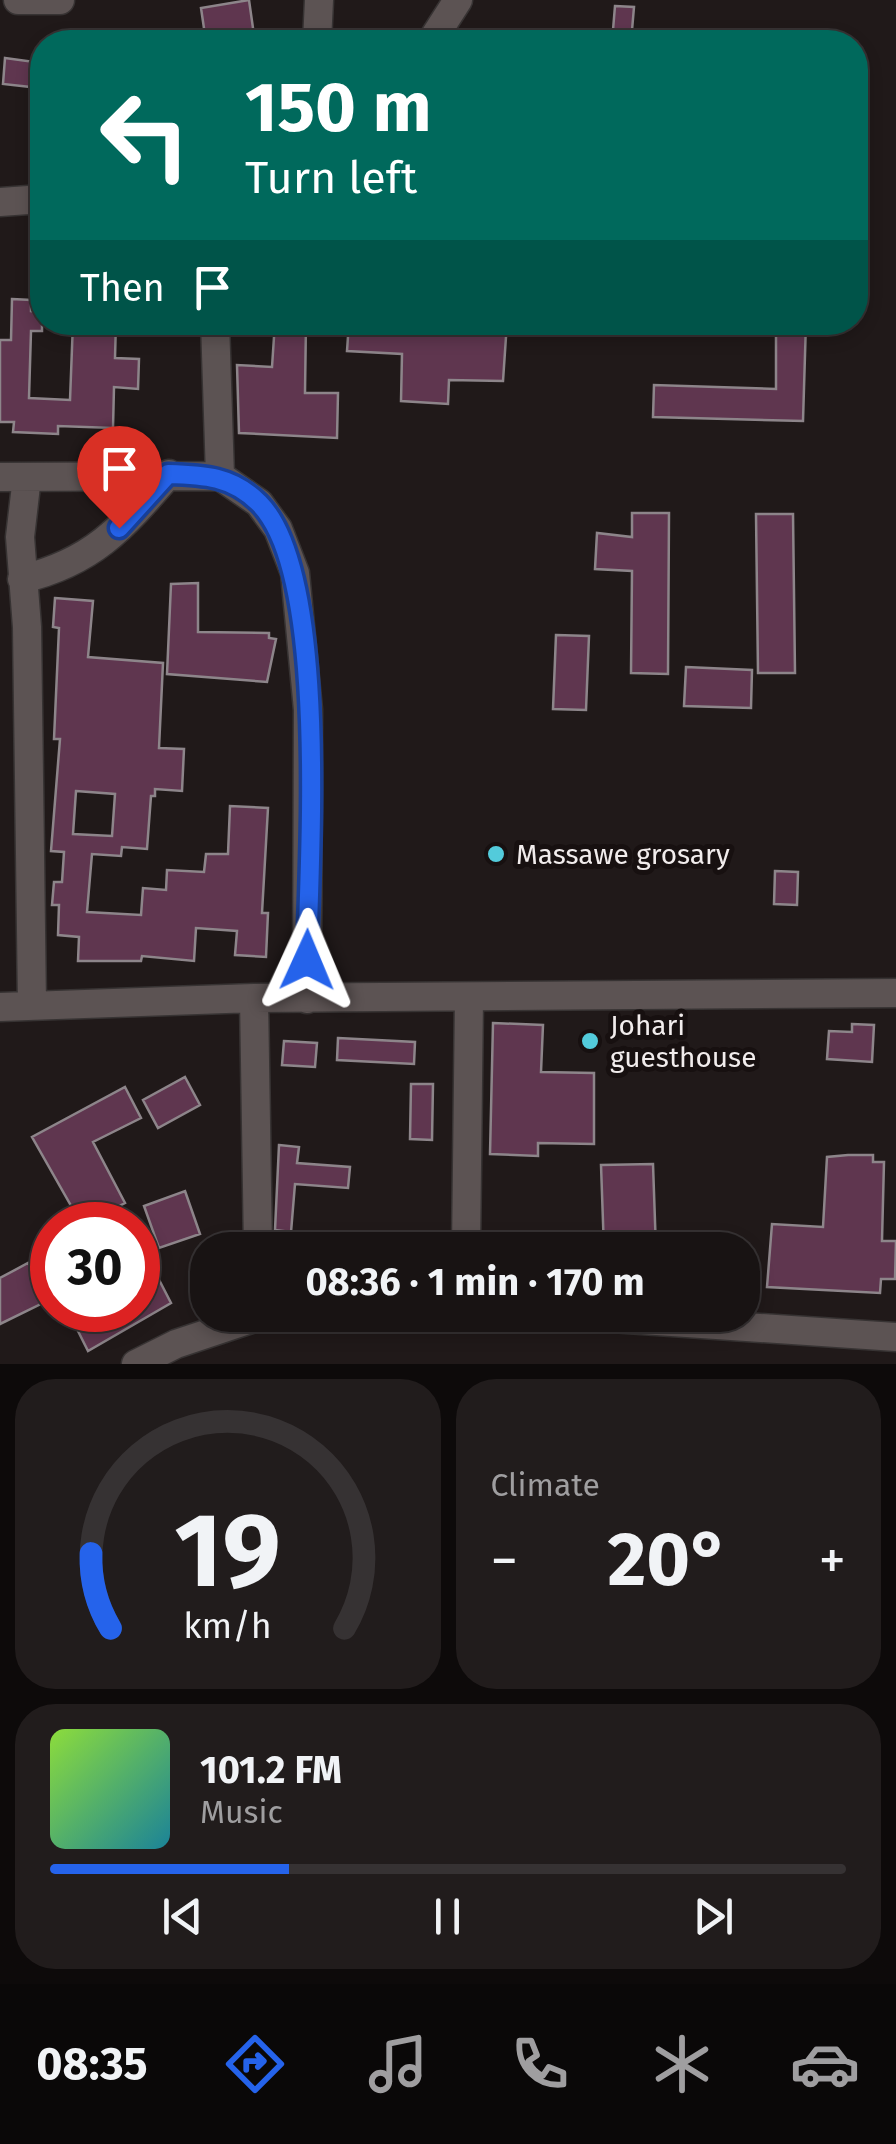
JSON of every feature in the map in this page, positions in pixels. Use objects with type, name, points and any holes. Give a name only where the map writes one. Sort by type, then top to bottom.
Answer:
[{"type":"street","points":[[18,0],[60,0]]},
{"type":"street","points":[[318,30],[319,0]]},
{"type":"street","points":[[439,30],[458,0]]},
{"type":"street","points":[[0,202],[30,200]]},
{"type":"street","points":[[215,335],[220,476]]},
{"type":"street","points":[[22,578],[78,561],[119,528],[168,474]]},
{"type":"street","points":[[32,1006],[13,735],[27,626],[13,477],[220,476],[259,503],[278,530],[295,573],[308,710],[307,999]]},
{"type":"street","points":[[0,1007],[254,998],[896,992]]},
{"type":"street","points":[[466,1232],[468,997]]},
{"type":"street","points":[[254,998],[258,1232]]},
{"type":"street","points":[[760,1328],[896,1337]]},
{"type":"street","points":[[136,1364],[211,1332]]},
{"type":"building","points":[[249,0],[253,30],[204,30],[201,8]]},
{"type":"building","points":[[615,6],[634,7],[632,30],[613,30]]},
{"type":"building","points":[[5,58],[30,61],[30,87],[3,84]]},
{"type":"building","points":[[12,299],[30,300],[29,398],[70,400],[72,335],[116,335],[115,358],[139,359],[138,389],[114,387],[113,428],[58,426],[58,434],[13,432],[14,422],[0,422],[0,340],[11,340]]},
{"type":"building","points":[[274,335],[306,335],[305,393],[338,393],[337,438],[239,433],[237,365],[272,367]]},
{"type":"building","points":[[348,335],[506,335],[503,381],[449,380],[448,404],[401,401],[402,354],[347,351]]},
{"type":"building","points":[[776,335],[806,335],[803,421],[653,417],[654,385],[776,389]]},
{"type":"building","points":[[632,513],[669,513],[668,674],[631,673],[632,571],[595,569],[597,533],[632,537]]},
{"type":"building","points":[[756,514],[793,514],[795,673],[758,673]]},
{"type":"building","points":[[198,583],[198,632],[269,633],[269,638],[276,639],[267,682],[167,674],[171,584]]},
{"type":"building","points":[[55,598],[93,601],[88,657],[163,663],[159,748],[184,749],[182,791],[155,789],[155,796],[151,796],[147,849],[122,847],[121,856],[92,854],[87,912],[141,915],[143,888],[166,890],[167,870],[204,872],[206,854],[228,854],[230,806],[268,808],[262,913],[268,913],[266,957],[235,955],[237,931],[196,928],[194,961],[142,956],[141,961],[78,961],[79,937],[58,935],[59,905],[52,905],[54,882],[62,882],[64,852],[51,851],[60,739],[54,739],[59,628],[53,627]],"holes":[[[76,791],[115,794],[112,836],[73,834]]]},
{"type":"building","points":[[556,635],[589,636],[586,710],[553,709]]},
{"type":"building","points":[[686,667],[752,670],[751,708],[684,706]]},
{"type":"building","points":[[775,871],[798,872],[797,905],[774,904]]},
{"type":"building","points":[[493,1023],[543,1025],[541,1072],[594,1073],[594,1144],[538,1143],[538,1156],[490,1154]]},
{"type":"building","points":[[852,1024],[874,1025],[872,1062],[827,1059],[829,1031],[852,1032]]},
{"type":"building","points":[[338,1038],[415,1042],[414,1064],[337,1060]]},
{"type":"building","points":[[284,1041],[317,1043],[315,1067],[282,1065]]},
{"type":"building","points":[[185,1077],[200,1105],[158,1128],[143,1100]]},
{"type":"building","points":[[411,1084],[433,1084],[432,1140],[410,1139]]},
{"type":"building","points":[[125,1087],[141,1118],[93,1142],[124,1202],[69,1202],[32,1137]]},
{"type":"building","points":[[279,1145],[299,1147],[297,1163],[350,1167],[348,1188],[295,1184],[291,1232],[275,1230]]},
{"type":"building","points":[[873,1155],[873,1162],[884,1162],[882,1241],[896,1241],[895,1279],[881,1279],[880,1293],[767,1287],[772,1224],[823,1227],[827,1157]]},
{"type":"building","points":[[653,1164],[655,1232],[603,1232],[601,1165]]},
{"type":"building","points":[[185,1191],[199,1232],[190,1232],[190,1237],[160,1248],[160,1202],[155,1202]]},
{"type":"building","points":[[28,1263],[30,1267],[30,1309],[0,1324],[0,1278]]},
{"type":"building","points":[[160,1282],[171,1303],[160,1309]]},
{"type":"building","points":[[78,1332],[121,1332],[88,1351]]},
{"type":"place","name":"Massawe grosary","points":[[496,854]]},
{"type":"place","name":"Johari guesthouse","points":[[590,1041]]},
{"type":"route","points":[[119,528],[168,474],[220,476],[259,503],[278,530],[295,573],[308,710],[307,960]]}]
